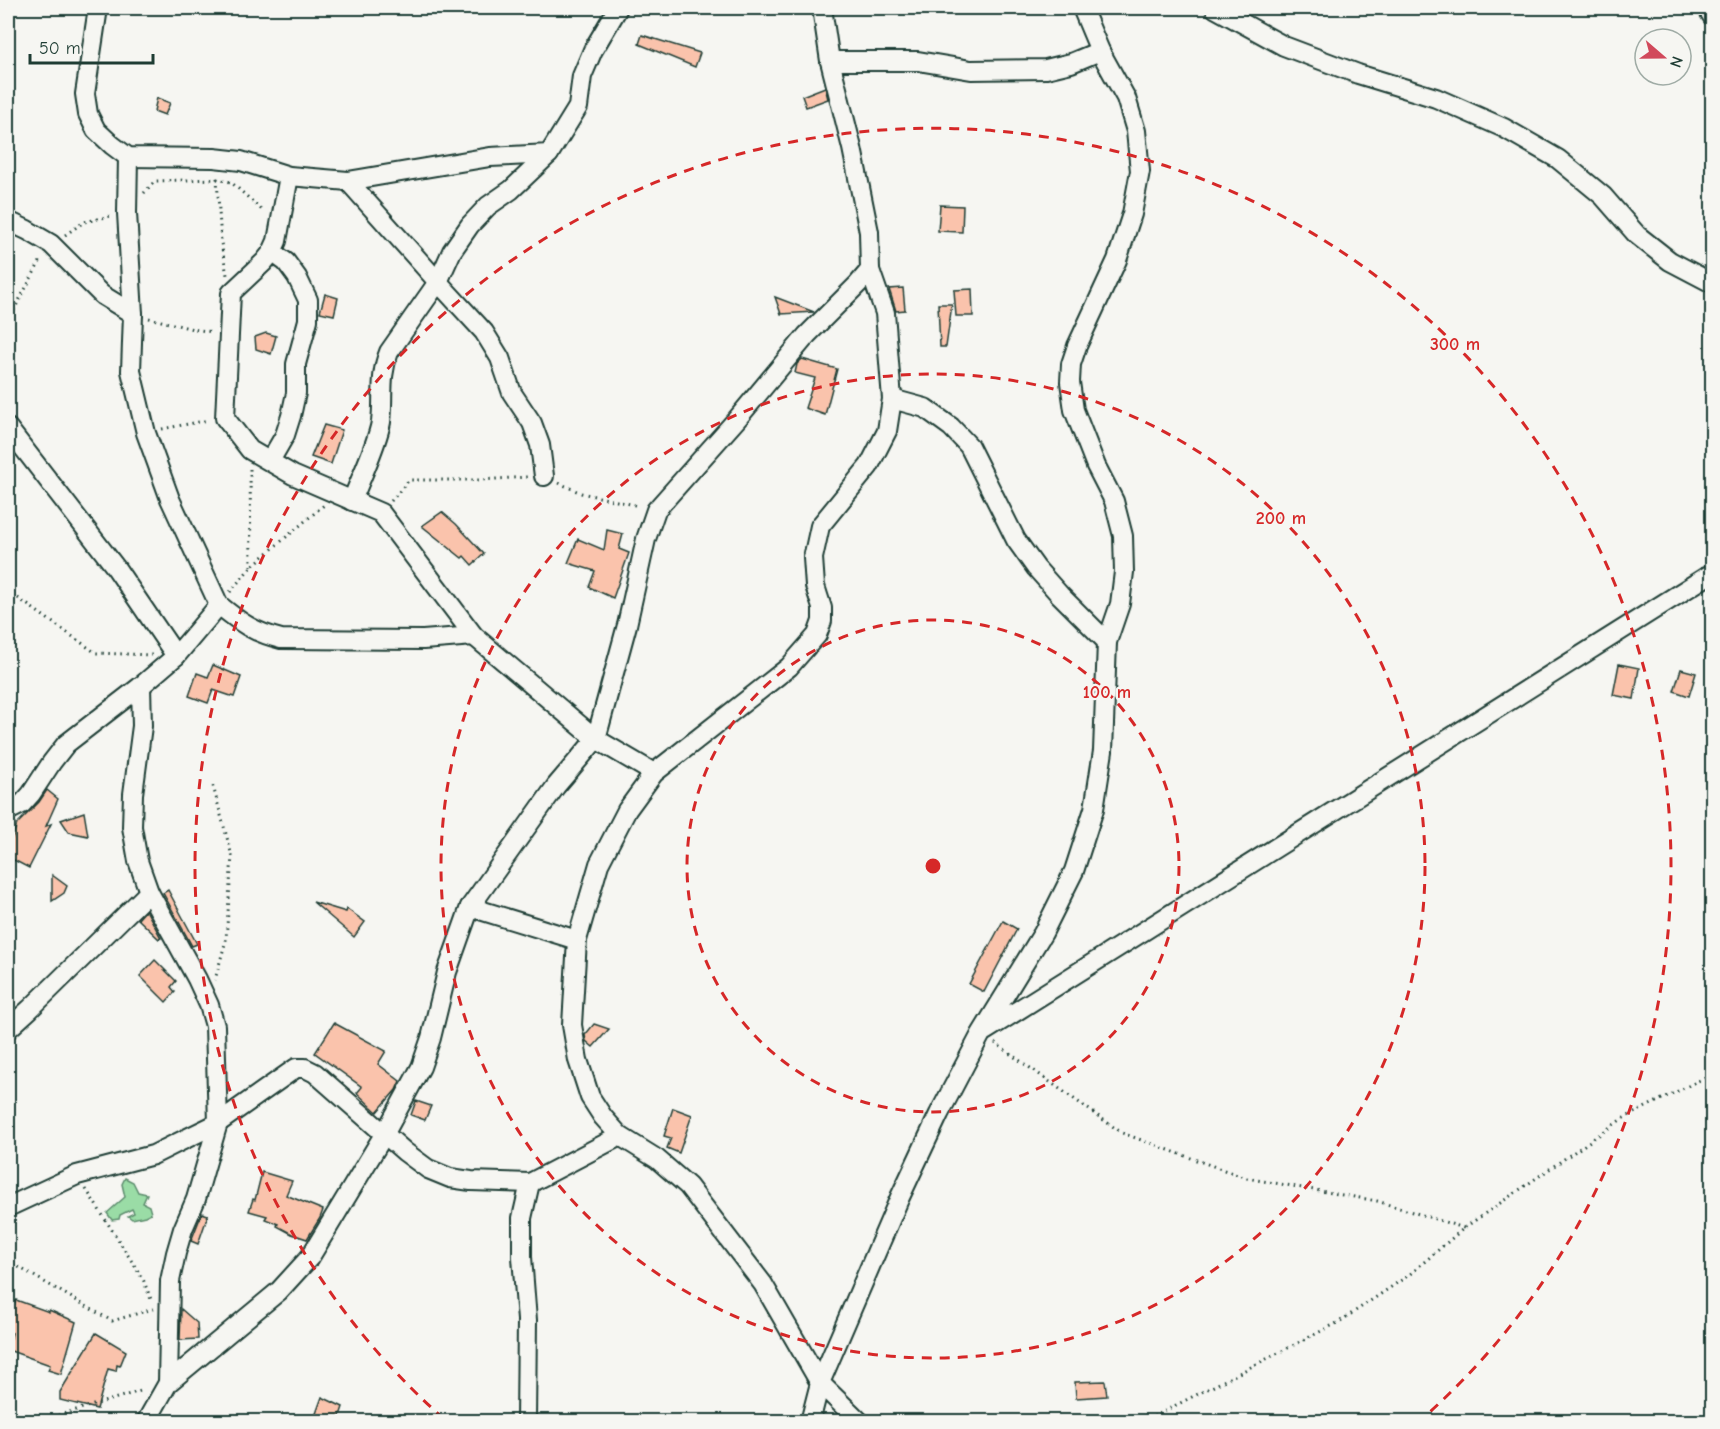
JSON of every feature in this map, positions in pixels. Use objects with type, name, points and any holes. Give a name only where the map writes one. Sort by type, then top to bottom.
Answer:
[{"type":"street","points":[[98,8],[85,94],[88,114],[96,130],[128,157],[241,160],[290,176],[348,180],[490,157],[549,154]]},
{"type":"street","points":[[344,498],[375,442],[381,423],[382,379],[389,352],[438,282],[452,251],[470,225],[488,206],[511,189],[549,154],[578,107],[582,76],[593,50],[618,8]]},
{"type":"street","points":[[822,8],[830,61],[852,148],[869,232],[870,270],[885,313],[892,399],[887,431],[869,466],[820,526],[813,558],[815,586],[822,608],[822,621],[817,635],[789,667],[654,773],[627,810],[599,864],[577,939],[572,1025],[578,1060],[590,1097],[603,1117],[620,1136],[657,1159],[688,1186],[763,1284],[820,1383],[860,1422]]},
{"type":"street","points":[[810,1422],[820,1383],[900,1197],[939,1114],[981,1034],[1043,933],[1074,871],[1094,809],[1103,751],[1107,642],[1120,604],[1124,572],[1123,536],[1114,501],[1096,466],[1074,410],[1070,381],[1071,364],[1117,260],[1132,214],[1140,171],[1136,131],[1126,98],[1100,51],[1082,8]]},
{"type":"street","points":[[1215,8],[1284,46],[1358,74],[1436,98],[1504,128],[1558,159],[1603,196],[1637,235],[1670,261],[1713,283]]},
{"type":"street","points":[[1707,8],[1713,16]]},
{"type":"street","points":[[830,61],[918,62],[971,70],[1046,69],[1071,63],[1100,51]]},
{"type":"street","points":[[128,157],[133,314],[131,371],[146,433],[170,499],[219,605],[246,627],[281,639],[423,640],[474,636]]},
{"type":"street","points":[[290,176],[277,241],[272,252],[231,293],[225,418],[250,450],[293,475],[381,513],[474,636],[596,739],[654,773]]},
{"type":"street","points":[[348,180],[484,332],[500,358],[512,393],[532,423],[540,445],[544,476]]},
{"type":"street","points":[[8,221],[51,244],[102,295],[133,314]]},
{"type":"street","points":[[270,461],[285,435],[291,416],[296,393],[296,364],[308,321],[308,300],[297,277],[286,262],[272,252]]},
{"type":"street","points":[[146,1422],[168,1383],[279,1291],[310,1257],[385,1133],[421,1067],[431,1038],[447,972],[470,907],[556,786],[596,739],[627,625],[646,539],[656,510],[737,419],[807,335],[870,270]]},
{"type":"street","points":[[892,399],[925,408],[951,427],[969,446],[1016,540],[1036,568],[1060,595],[1107,642]]},
{"type":"street","points":[[8,428],[116,568],[176,656]]},
{"type":"street","points":[[981,1034],[1713,573]]},
{"type":"street","points":[[8,811],[22,804],[31,794],[66,744],[176,656],[219,605]]},
{"type":"street","points":[[141,686],[142,726],[133,794],[132,826],[138,861],[148,892],[197,979],[209,1005],[215,1026],[218,1123],[196,1199],[181,1237],[170,1281],[168,1383]]},
{"type":"street","points":[[8,1029],[148,892]]},
{"type":"street","points":[[470,907],[577,939]]},
{"type":"street","points":[[8,1207],[77,1175],[153,1155],[218,1123],[296,1068],[305,1068],[315,1073],[405,1152],[428,1169],[450,1178],[530,1183],[620,1136]]},
{"type":"street","points":[[526,1422],[527,1320],[522,1257],[522,1218],[530,1183]]},
{"type":"path","points":[[214,158],[221,243],[231,293]]},
{"type":"path","points":[[128,213],[155,181],[217,179],[231,182],[279,225]]},
{"type":"path","points":[[133,314],[193,329],[230,334]]},
{"type":"path","points":[[146,433],[225,418]]},
{"type":"path","points":[[250,450],[251,567]]},
{"type":"path","points":[[381,513],[409,480],[480,480],[544,476],[580,493],[656,510]]},
{"type":"path","points":[[219,605],[251,567],[344,498]]},
{"type":"path","points":[[8,591],[96,653],[176,656]]},
{"type":"path","points":[[209,1005],[226,940],[232,856],[213,786]]},
{"type":"path","points":[[981,1034],[1122,1133],[1246,1178],[1377,1201],[1464,1228]]},
{"type":"path","points":[[1143,1422],[1339,1322],[1409,1275],[1464,1228],[1622,1119],[1713,1074]]},
{"type":"path","points":[[8,1261],[112,1321],[155,1309],[143,1279],[77,1175]]},
{"type":"path","points":[[48,1422],[59,1415],[168,1383]]},
{"type":"path","points":[[8,1417],[18,1422]]},
{"type":"green space","points":[[125,1178],[133,1182],[138,1192],[147,1194],[143,1203],[149,1206],[151,1213],[132,1219],[128,1216],[134,1213],[132,1209],[120,1215],[119,1219],[112,1220],[107,1213],[125,1197],[122,1184]]},
{"type":"building","points":[[642,35],[700,53],[695,67],[639,44]]},
{"type":"building","points":[[825,87],[828,99],[806,107],[802,96]]},
{"type":"building","points":[[157,98],[170,103],[165,115],[154,111]]},
{"type":"building","points":[[940,205],[963,206],[962,232],[938,231]]},
{"type":"building","points":[[903,288],[905,310],[896,311],[889,289]]},
{"type":"building","points":[[972,289],[973,316],[956,316],[954,290]]},
{"type":"building","points":[[325,294],[338,298],[334,315],[320,312]]},
{"type":"building","points":[[775,297],[814,312],[781,314]]},
{"type":"building","points":[[938,304],[952,304],[946,347],[940,347]]},
{"type":"building","points":[[266,333],[276,336],[271,354],[256,349],[255,337]]},
{"type":"building","points":[[802,359],[837,369],[825,415],[805,408],[815,378],[795,373],[797,364]]},
{"type":"building","points":[[324,425],[342,430],[331,464],[311,457]]},
{"type":"building","points":[[442,512],[484,554],[472,565],[464,556],[462,558],[422,526]]},
{"type":"building","points":[[607,530],[623,534],[619,549],[629,553],[613,598],[589,587],[595,571],[568,563],[578,539],[604,550]]},
{"type":"building","points":[[1619,664],[1639,668],[1634,699],[1613,695]]},
{"type":"building","points":[[213,665],[241,677],[234,697],[213,690],[208,703],[189,696],[197,673],[208,677]]},
{"type":"building","points":[[1681,669],[1696,673],[1689,696],[1674,691]]},
{"type":"building","points":[[47,790],[58,799],[46,826],[51,824],[29,868],[8,857],[8,849],[17,824],[39,802]]},
{"type":"building","points":[[84,812],[88,836],[69,832],[61,820]]},
{"type":"building","points":[[52,875],[67,886],[64,893],[52,901]]},
{"type":"building","points":[[168,890],[197,944],[192,946],[163,893]]},
{"type":"building","points":[[313,902],[346,912],[347,909],[365,922],[354,937]]},
{"type":"building","points":[[146,910],[161,938],[159,939],[138,919]]},
{"type":"building","points":[[1003,921],[1017,929],[984,992],[969,984]]},
{"type":"building","points":[[155,960],[176,981],[171,987],[175,992],[166,1002],[140,976]]},
{"type":"building","points":[[334,1023],[386,1051],[378,1064],[400,1081],[396,1090],[377,1112],[357,1093],[362,1087],[315,1053]]},
{"type":"building","points":[[594,1024],[609,1029],[593,1047],[586,1041],[585,1035]]},
{"type":"building","points":[[416,1101],[431,1106],[425,1120],[411,1115]]},
{"type":"building","points":[[673,1108],[692,1115],[679,1153],[667,1148],[671,1138],[664,1136]]},
{"type":"building","points":[[262,1172],[292,1181],[286,1195],[323,1210],[307,1239],[277,1226],[278,1224],[265,1219],[267,1216],[249,1211],[253,1199],[255,1200]]},
{"type":"building","points":[[202,1213],[208,1215],[198,1244],[191,1241]]},
{"type":"building","points":[[16,1300],[49,1312],[49,1310],[76,1322],[61,1374],[48,1370],[50,1365],[8,1350],[12,1333],[8,1331],[8,1323]]},
{"type":"building","points":[[181,1309],[197,1323],[198,1339],[180,1340]]},
{"type":"building","points":[[96,1333],[126,1351],[116,1371],[108,1369],[97,1409],[60,1400],[60,1392]]},
{"type":"building","points":[[1105,1381],[1107,1396],[1076,1398],[1075,1382]]},
{"type":"building","points":[[322,1397],[343,1407],[338,1422],[313,1422]]}]
